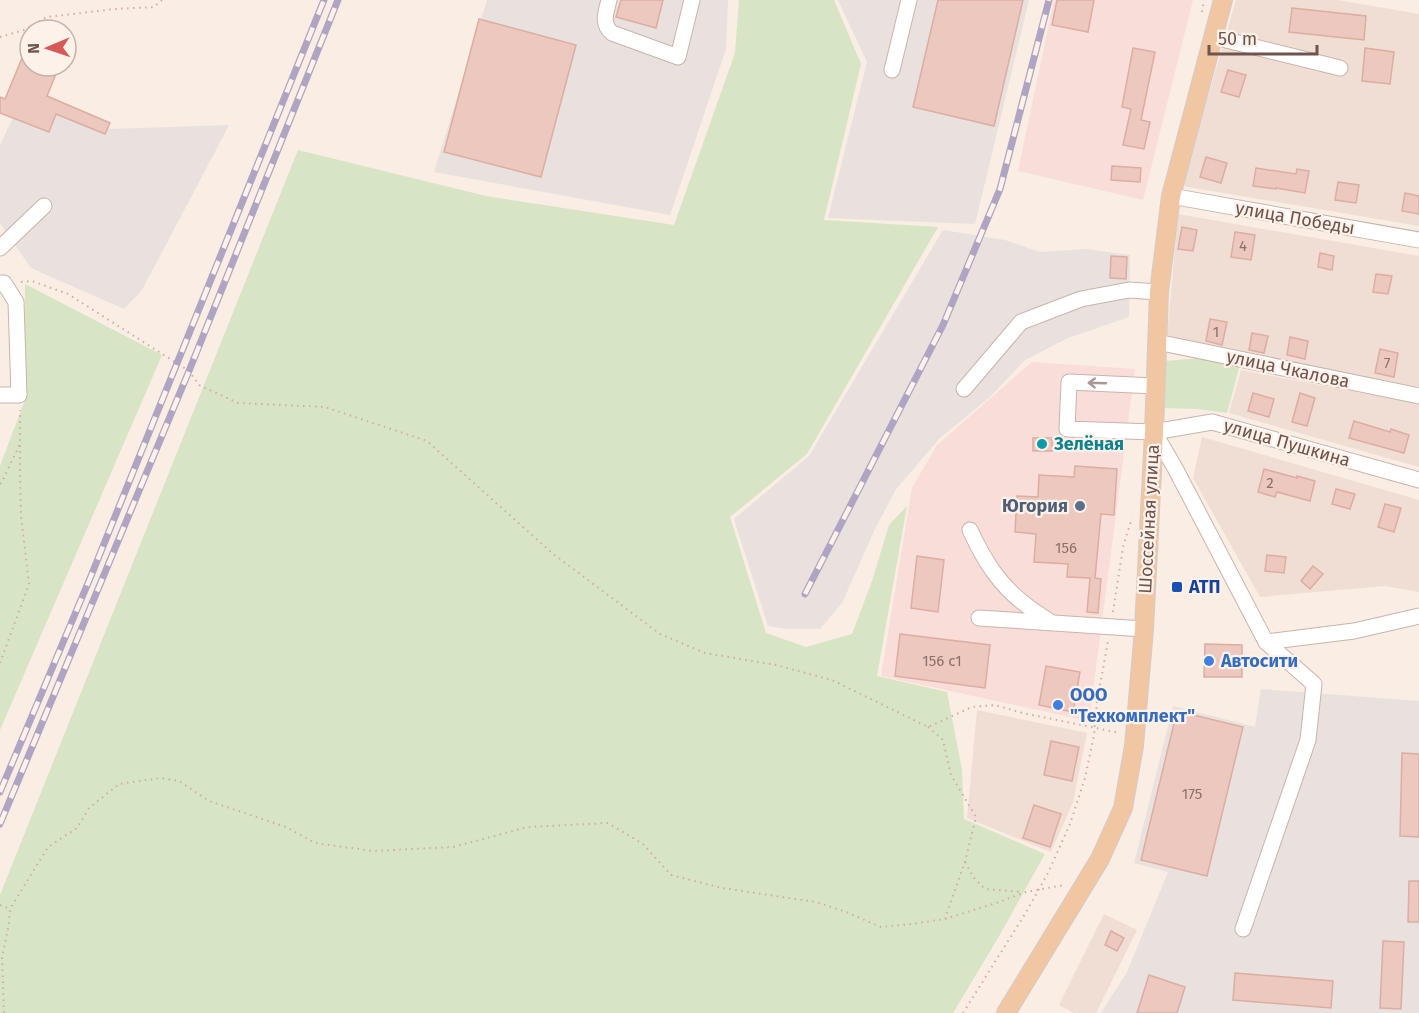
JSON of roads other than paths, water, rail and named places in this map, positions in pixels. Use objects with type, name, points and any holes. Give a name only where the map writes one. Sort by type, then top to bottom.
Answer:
[{"type":"main road","name":"Шоссейная улица","points":[[1006,1013],[1100,859],[1124,808],[1135,736],[1144,629],[1159,292],[1171,196],[1223,0]]},
{"type":"street","points":[[609,0],[605,23],[607,29],[612,33],[678,57],[692,0]]},
{"type":"street","points":[[892,70],[909,0]]},
{"type":"street","points":[[1214,37],[1340,68]]},
{"type":"street","name":"улица Победы","points":[[1171,196],[1419,240]]},
{"type":"street","points":[[0,248],[44,206]]},
{"type":"street","points":[[0,395],[19,395],[16,302],[2,283]]},
{"type":"street","points":[[964,389],[1021,322],[1081,299],[1129,290],[1159,292]]},
{"type":"street","name":"улица Чкалова","points":[[1157,342],[1419,396]]},
{"type":"street","name":"улица Пушкина","points":[[1155,386],[1069,382],[1067,429],[1154,432],[1212,422],[1419,480]]},
{"type":"street","points":[[1154,432],[1266,642],[1314,684],[1308,740],[1243,929]]},
{"type":"street","points":[[970,530],[984,559],[1002,584],[1026,605],[1052,622]]},
{"type":"street","points":[[1266,642],[1354,631],[1419,616]]},
{"type":"street","points":[[979,618],[1144,629]]},
{"type":"railway","points":[[0,792],[91,576],[324,0]]},
{"type":"railway","points":[[0,824],[189,371],[338,0]]},
{"type":"railway","points":[[805,594],[943,325],[1000,189],[1049,0]]},
{"type":"place","name":"Зелёная","points":[[1042,444]]},
{"type":"place","name":"Югория","points":[[1080,506]]},
{"type":"place","name":"АТП","points":[[1177,587]]},
{"type":"place","name":"Автосити","points":[[1209,661]]},
{"type":"place","name":"ООО \"Техкомплект\"","points":[[1058,705]]}]
